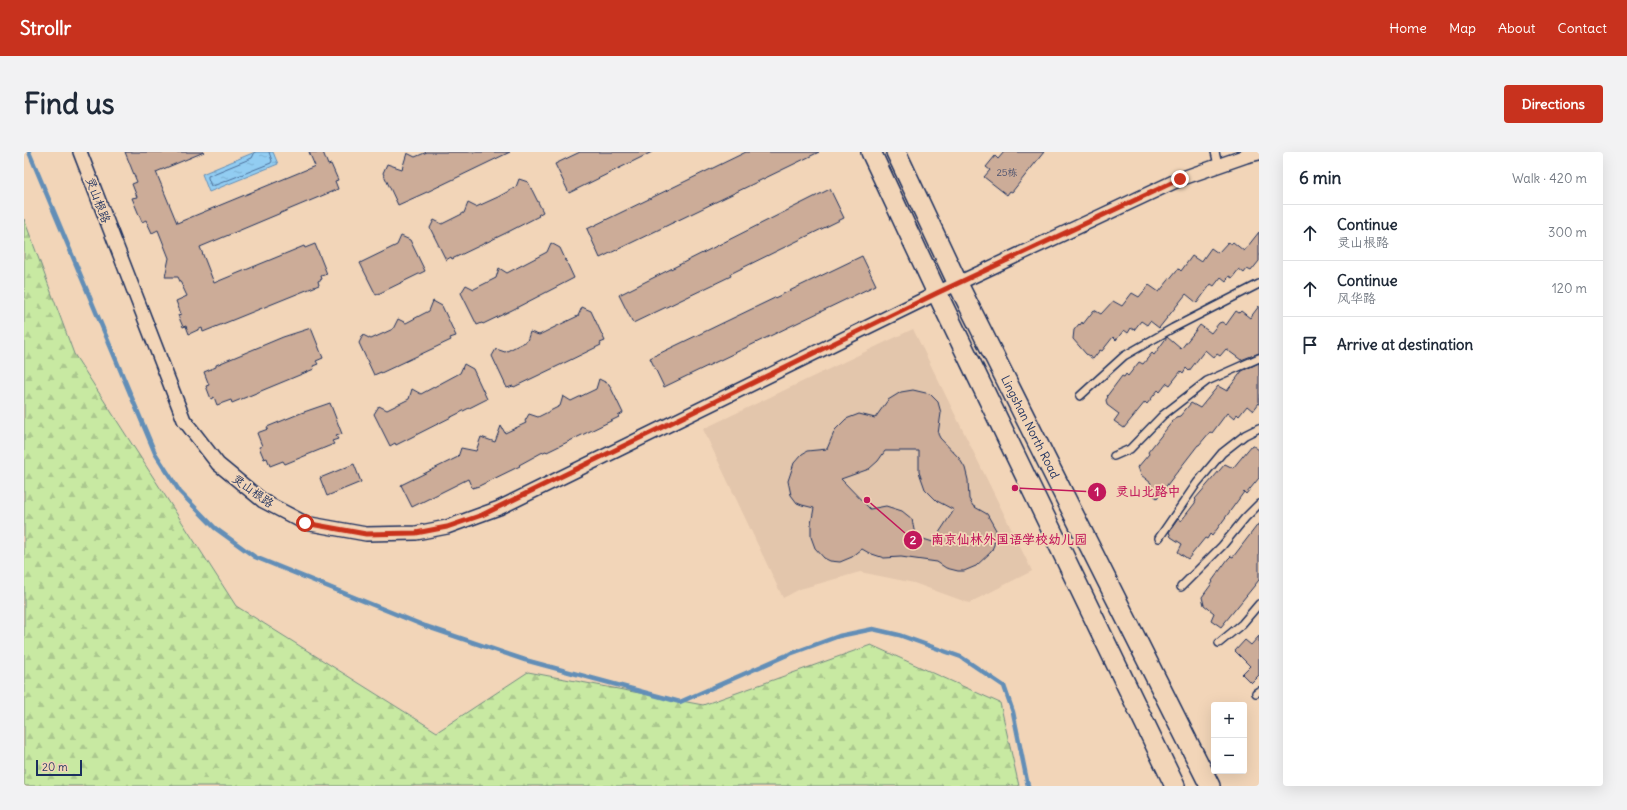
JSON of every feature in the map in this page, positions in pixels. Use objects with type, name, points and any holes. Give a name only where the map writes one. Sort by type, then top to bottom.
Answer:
[{"type":"main road","name":"Lingshan North Road","points":[[871,152],[937,293],[1175,786]]},
{"type":"main road","name":"Lingshan North Road","points":[[896,152],[958,284],[1210,786]]},
{"type":"street","name":"灵山根路","points":[[80,152],[184,420],[218,464],[264,501],[305,523],[366,534],[416,533],[447,527],[482,515],[937,293],[1180,179],[1218,165],[1259,153]]},
{"type":"lane","points":[[1215,152],[1218,165]]},
{"type":"lane","points":[[1080,396],[1124,356],[1173,328],[1259,284]]},
{"type":"lane","points":[[1114,456],[1130,449],[1163,415],[1206,382],[1259,358]]},
{"type":"lane","points":[[1159,538],[1197,483],[1222,453],[1245,435],[1259,428]]},
{"type":"lane","points":[[1181,586],[1222,546],[1245,518],[1259,504]]},
{"type":"lane","points":[[1219,644],[1242,624],[1259,604]]},
{"type":"shaded area","points":[[913,329],[1032,571],[969,603],[914,583],[860,572],[800,589],[783,598],[703,429]]},
{"type":"green space","points":[[24,219],[74,354],[236,606],[437,732],[528,672],[703,705],[871,645],[1000,703],[1019,786],[24,786]]},
{"type":"water","points":[[255,152],[273,152],[278,164],[209,192],[202,174]]},
{"type":"building","points":[[125,152],[204,152],[156,172],[177,223],[315,166],[309,152],[323,152],[328,165],[331,164],[338,180],[335,181],[338,189],[200,247],[214,283],[304,246],[305,248],[315,244],[327,274],[321,276],[322,279],[318,281],[319,285],[203,332],[202,328],[189,334],[186,326],[183,327],[178,315],[181,314],[176,301],[187,296],[178,277],[165,277],[169,258],[158,230],[152,233],[146,220],[142,222],[132,198],[137,197],[132,184],[137,182]]},
{"type":"building","points":[[427,152],[510,152],[398,205],[383,173],[387,164],[402,169],[407,153],[415,157]]},
{"type":"building","points":[[580,152],[652,152],[569,193],[555,164]]},
{"type":"building","points":[[746,152],[819,152],[600,258],[587,229]]},
{"type":"building","points":[[1004,152],[1044,152],[1012,192],[1010,191],[1007,195],[984,177],[990,170],[986,167],[995,156],[998,159]]},
{"type":"building","points":[[519,179],[528,182],[543,212],[538,215],[539,216],[506,233],[452,259],[451,257],[446,260],[430,228],[434,220],[442,224],[464,213],[468,203],[476,207],[498,197],[516,187]]},
{"type":"building","points":[[830,189],[844,218],[730,274],[731,276],[633,323],[619,295]]},
{"type":"building","points":[[1259,232],[1259,261],[1251,271],[1247,269],[1244,273],[1239,269],[1232,278],[1229,276],[1226,281],[1221,277],[1214,286],[1211,284],[1197,303],[1186,294],[1159,328],[1150,321],[1147,325],[1141,321],[1134,330],[1131,328],[1128,333],[1124,330],[1116,340],[1113,337],[1102,351],[1100,350],[1093,359],[1086,354],[1073,339],[1074,330],[1082,322],[1083,324],[1094,310],[1101,314],[1113,301],[1122,306],[1132,293],[1139,297],[1149,285],[1159,292],[1177,270],[1179,269],[1181,271],[1192,256],[1201,262],[1211,248],[1218,253],[1228,242],[1231,244],[1233,242],[1244,251]]},
{"type":"building","points":[[401,236],[410,240],[425,271],[376,295],[360,263],[397,245]]},
{"type":"building","points":[[551,243],[560,248],[574,278],[512,310],[483,324],[477,325],[461,293],[466,285],[474,289],[496,278],[499,268],[507,273],[547,252]]},
{"type":"building","points":[[862,256],[876,285],[664,387],[650,358]]},
{"type":"building","points":[[433,301],[442,306],[456,336],[450,338],[451,340],[374,375],[359,343],[363,335],[371,339],[393,329],[398,319],[406,323],[429,311]]},
{"type":"building","points":[[1259,306],[1259,353],[1241,360],[1226,349],[1220,356],[1217,354],[1214,358],[1205,350],[1189,371],[1186,368],[1183,373],[1181,371],[1170,385],[1167,383],[1160,392],[1158,390],[1147,404],[1145,402],[1124,428],[1114,421],[1119,414],[1107,405],[1107,396],[1122,376],[1124,377],[1126,374],[1128,376],[1139,362],[1143,364],[1152,353],[1154,355],[1167,337],[1181,349],[1200,325],[1211,333],[1219,323],[1222,322],[1226,325],[1236,311],[1239,313],[1241,311],[1250,318]]},
{"type":"building","points":[[582,307],[591,311],[605,341],[600,343],[601,345],[558,366],[514,387],[507,388],[492,356],[496,349],[505,352],[527,341],[530,332],[539,335],[578,316]]},
{"type":"building","points":[[311,328],[323,358],[316,361],[318,364],[313,366],[314,369],[232,403],[231,400],[217,405],[214,397],[211,399],[206,386],[209,385],[204,372],[216,367],[216,365],[283,337]]},
{"type":"building","points":[[1259,363],[1259,403],[1253,411],[1247,406],[1239,416],[1237,414],[1234,419],[1227,413],[1212,433],[1210,432],[1198,445],[1157,498],[1147,490],[1151,483],[1141,475],[1138,467],[1176,417],[1180,416],[1191,403],[1200,408],[1218,386],[1227,391],[1242,371]]},
{"type":"building","points":[[464,364],[473,369],[487,399],[396,445],[395,443],[390,446],[374,414],[379,406],[387,410],[409,399],[412,389],[421,394],[460,373]]},
{"type":"building","points":[[599,379],[609,384],[623,413],[618,416],[619,417],[547,452],[541,453],[519,465],[520,466],[479,486],[472,488],[468,479],[412,507],[401,485],[458,457],[461,448],[476,451],[481,437],[495,442],[501,426],[505,433],[526,423],[525,421],[529,414],[538,417],[560,406],[563,396],[571,401],[596,389]]},
{"type":"building","points":[[913,390],[930,394],[938,402],[941,413],[938,434],[959,458],[965,468],[968,480],[969,499],[973,506],[987,514],[996,530],[994,545],[991,552],[976,566],[964,571],[946,568],[937,562],[901,557],[884,558],[862,549],[852,557],[840,562],[830,561],[824,558],[815,548],[811,537],[811,524],[814,508],[797,503],[791,495],[788,481],[794,463],[802,454],[807,451],[827,449],[835,430],[846,419],[859,414],[875,418],[888,400],[901,392]],"holes":[[[885,451],[919,451],[919,472],[925,489],[937,501],[954,510],[933,542],[920,538],[914,530],[912,519],[902,511],[886,506],[870,509],[841,479],[869,469],[878,461]]]},
{"type":"building","points":[[330,403],[342,434],[336,436],[338,439],[332,441],[334,444],[285,464],[283,461],[270,466],[267,458],[264,459],[259,447],[262,446],[257,433],[268,429],[267,427],[301,413]]},
{"type":"building","points":[[1252,445],[1259,450],[1259,478],[1246,494],[1244,492],[1212,536],[1210,534],[1207,539],[1205,538],[1188,559],[1178,552],[1182,544],[1171,537],[1169,532],[1178,519],[1181,521],[1195,503],[1195,499],[1225,464],[1233,468]]},
{"type":"building","points":[[354,464],[361,482],[327,496],[320,478]]},
{"type":"building","points":[[1259,523],[1259,580],[1221,627],[1211,620],[1214,613],[1204,605],[1202,597],[1228,559],[1231,556],[1233,557]]},
{"type":"building","points":[[1259,636],[1259,675],[1251,683],[1242,674],[1250,666],[1235,651],[1245,640],[1251,645]]},
{"type":"waterway","points":[[29,152],[155,453],[180,492],[215,528],[255,557],[425,626],[525,660],[680,702],[787,655],[839,636],[873,629],[899,635],[961,657],[1004,686],[1013,712],[1028,786]]},
{"type":"place","name":"灵山北路中","points":[[1015,488]]},
{"type":"place","name":"南京仙林外国语学校幼儿园","points":[[867,500]]},
{"type":"route","points":[[305,523],[366,534],[416,533],[447,527],[482,515],[937,293],[1180,179]]}]
